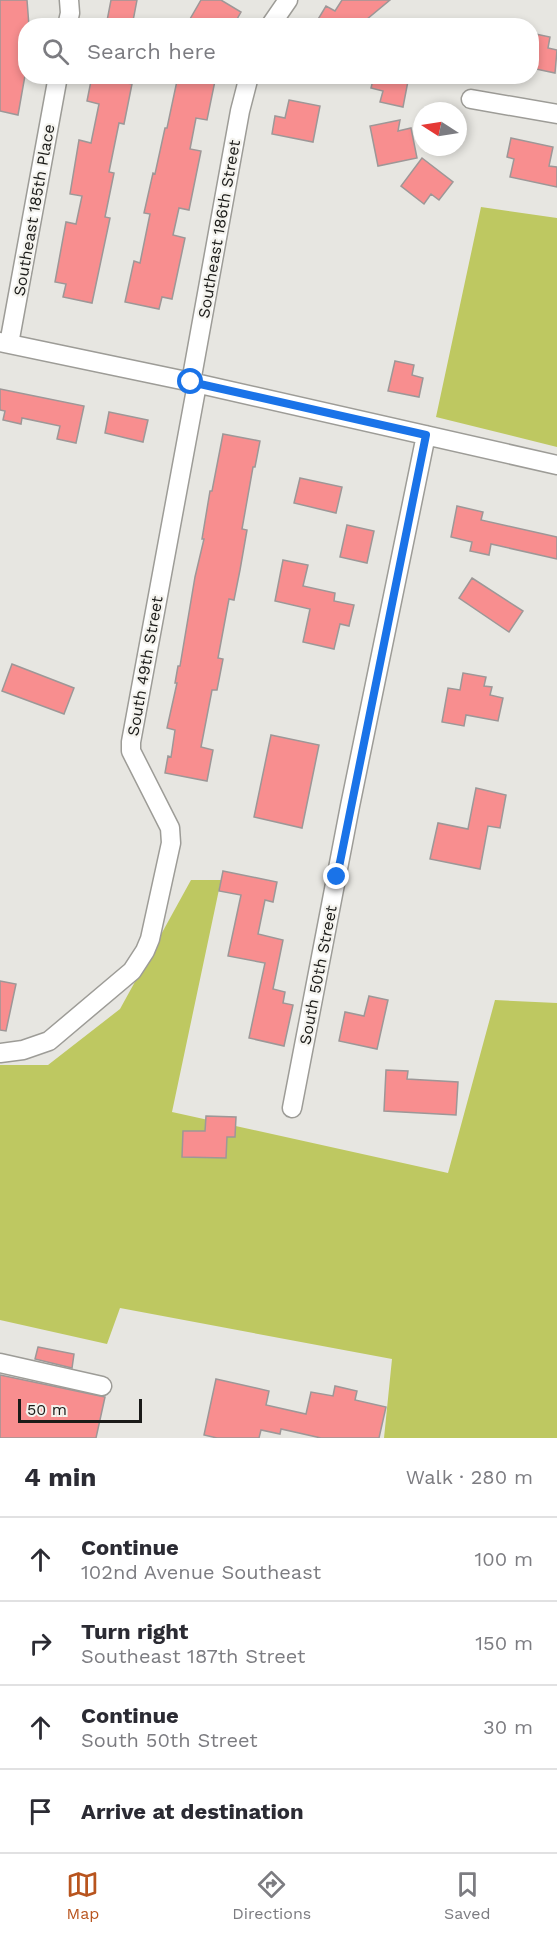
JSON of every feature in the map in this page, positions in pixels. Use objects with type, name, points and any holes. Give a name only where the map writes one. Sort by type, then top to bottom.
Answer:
[{"type":"street","points":[[69,0],[69,18]]},
{"type":"street","points":[[276,18],[288,0]]},
{"type":"street","name":"Southeast 185th Place","points":[[4,343],[56,84]]},
{"type":"street","name":"Southeast 186th Street","points":[[194,383],[240,111],[247,84]]},
{"type":"street","points":[[471,99],[557,114]]},
{"type":"street","points":[[4,343],[194,383],[557,465]]},
{"type":"street","name":"South 49th Street","points":[[0,1053],[23,1050],[49,1041],[132,971],[150,939],[171,843],[170,828],[131,751],[131,742],[194,383]]},
{"type":"street","name":"South 50th Street","points":[[292,1108],[350,806],[426,435]]},
{"type":"street","points":[[0,1363],[102,1386]]},
{"type":"green space","points":[[481,207],[557,218],[557,447],[436,417]]},
{"type":"green space","points":[[191,880],[221,880],[172,1112],[448,1173],[495,1000],[557,1003],[557,1438],[384,1438],[392,1359],[120,1308],[107,1344],[0,1320],[0,1065],[48,1065],[120,1009]]},
{"type":"building","points":[[0,0],[27,0],[28,18],[18,18],[18,84],[24,84],[18,115],[0,111]]},
{"type":"building","points":[[111,0],[137,0],[134,18],[108,18]]},
{"type":"building","points":[[201,0],[221,0],[241,12],[238,18],[191,18]]},
{"type":"building","points":[[342,0],[390,0],[368,18],[319,18],[326,6],[335,11]]},
{"type":"building","points":[[539,35],[550,37],[548,48],[557,50],[555,73],[539,70]]},
{"type":"building","points":[[90,84],[132,84],[124,124],[119,123],[109,172],[114,173],[105,217],[110,218],[92,303],[63,297],[66,284],[55,282],[66,222],[76,224],[82,196],[70,194],[79,140],[91,143],[99,104],[87,101]]},
{"type":"building","points":[[176,84],[214,84],[207,120],[196,118],[190,149],[201,151],[189,210],[179,208],[173,235],[185,238],[172,299],[162,297],[159,309],[125,302],[134,261],[140,263],[150,214],[144,213],[165,128],[167,128]]},
{"type":"building","points":[[372,84],[407,84],[403,107],[380,102],[383,91],[371,88]]},
{"type":"building","points":[[289,100],[320,106],[313,142],[272,134],[275,116],[285,118]]},
{"type":"building","points":[[400,120],[398,131],[411,128],[413,156],[417,158],[378,166],[370,126]]},
{"type":"building","points":[[511,138],[553,147],[549,166],[557,167],[557,187],[510,177],[514,159],[507,157]]},
{"type":"building","points":[[422,158],[453,182],[439,200],[431,194],[424,204],[401,186]]},
{"type":"building","points":[[395,361],[414,365],[412,375],[423,378],[419,397],[388,391]]},
{"type":"building","points":[[0,389],[84,406],[76,443],[57,439],[60,426],[22,418],[21,424],[3,420],[5,411],[0,410]]},
{"type":"building","points":[[109,412],[148,420],[143,442],[105,433]]},
{"type":"building","points":[[223,434],[260,441],[242,529],[247,530],[240,570],[234,600],[229,599],[218,658],[223,659],[217,690],[212,690],[201,747],[213,750],[207,781],[165,773],[168,756],[171,757],[175,730],[167,728],[204,539],[202,539],[210,491],[212,491]]},
{"type":"building","points":[[300,478],[342,487],[336,513],[294,503]]},
{"type":"building","points":[[457,506],[483,512],[481,520],[557,537],[557,559],[491,544],[489,555],[470,551],[472,542],[451,537]]},
{"type":"building","points":[[347,525],[374,531],[367,563],[340,557]]},
{"type":"building","points":[[283,560],[308,565],[303,586],[335,593],[334,601],[354,605],[349,626],[340,624],[334,649],[303,642],[310,609],[275,601]]},
{"type":"building","points":[[472,578],[523,611],[509,632],[459,598]]},
{"type":"building","points":[[12,664],[74,688],[64,714],[2,691]]},
{"type":"building","points":[[463,673],[486,677],[484,686],[492,687],[490,695],[503,698],[498,721],[466,715],[464,726],[442,722],[448,688],[460,690]]},
{"type":"building","points":[[271,735],[319,745],[302,828],[254,817]]},
{"type":"building","points":[[476,788],[506,795],[500,828],[488,826],[480,869],[430,859],[438,823],[468,829]]},
{"type":"building","points":[[223,871],[277,882],[273,902],[265,900],[258,934],[283,940],[273,989],[285,992],[283,1003],[293,1005],[284,1046],[249,1038],[265,963],[228,956],[241,895],[219,891]]},
{"type":"building","points":[[0,981],[16,984],[6,1031],[0,1030]]},
{"type":"building","points":[[369,996],[388,1000],[377,1049],[339,1041],[345,1012],[364,1016]]},
{"type":"building","points":[[386,1070],[408,1071],[407,1079],[458,1082],[456,1115],[384,1111]]},
{"type":"building","points":[[206,1116],[236,1117],[235,1137],[227,1137],[226,1158],[182,1157],[183,1131],[205,1131]]},
{"type":"building","points":[[38,1347],[74,1354],[72,1368],[35,1359]]},
{"type":"building","points":[[0,1375],[105,1397],[96,1438],[0,1438]]},
{"type":"building","points":[[216,1379],[269,1391],[266,1405],[306,1414],[311,1392],[333,1396],[335,1386],[357,1391],[355,1400],[386,1407],[379,1438],[321,1438],[281,1429],[280,1434],[261,1430],[259,1438],[217,1438],[204,1435]]},
{"type":"route","points":[[191,382],[426,435],[337,877]]}]
